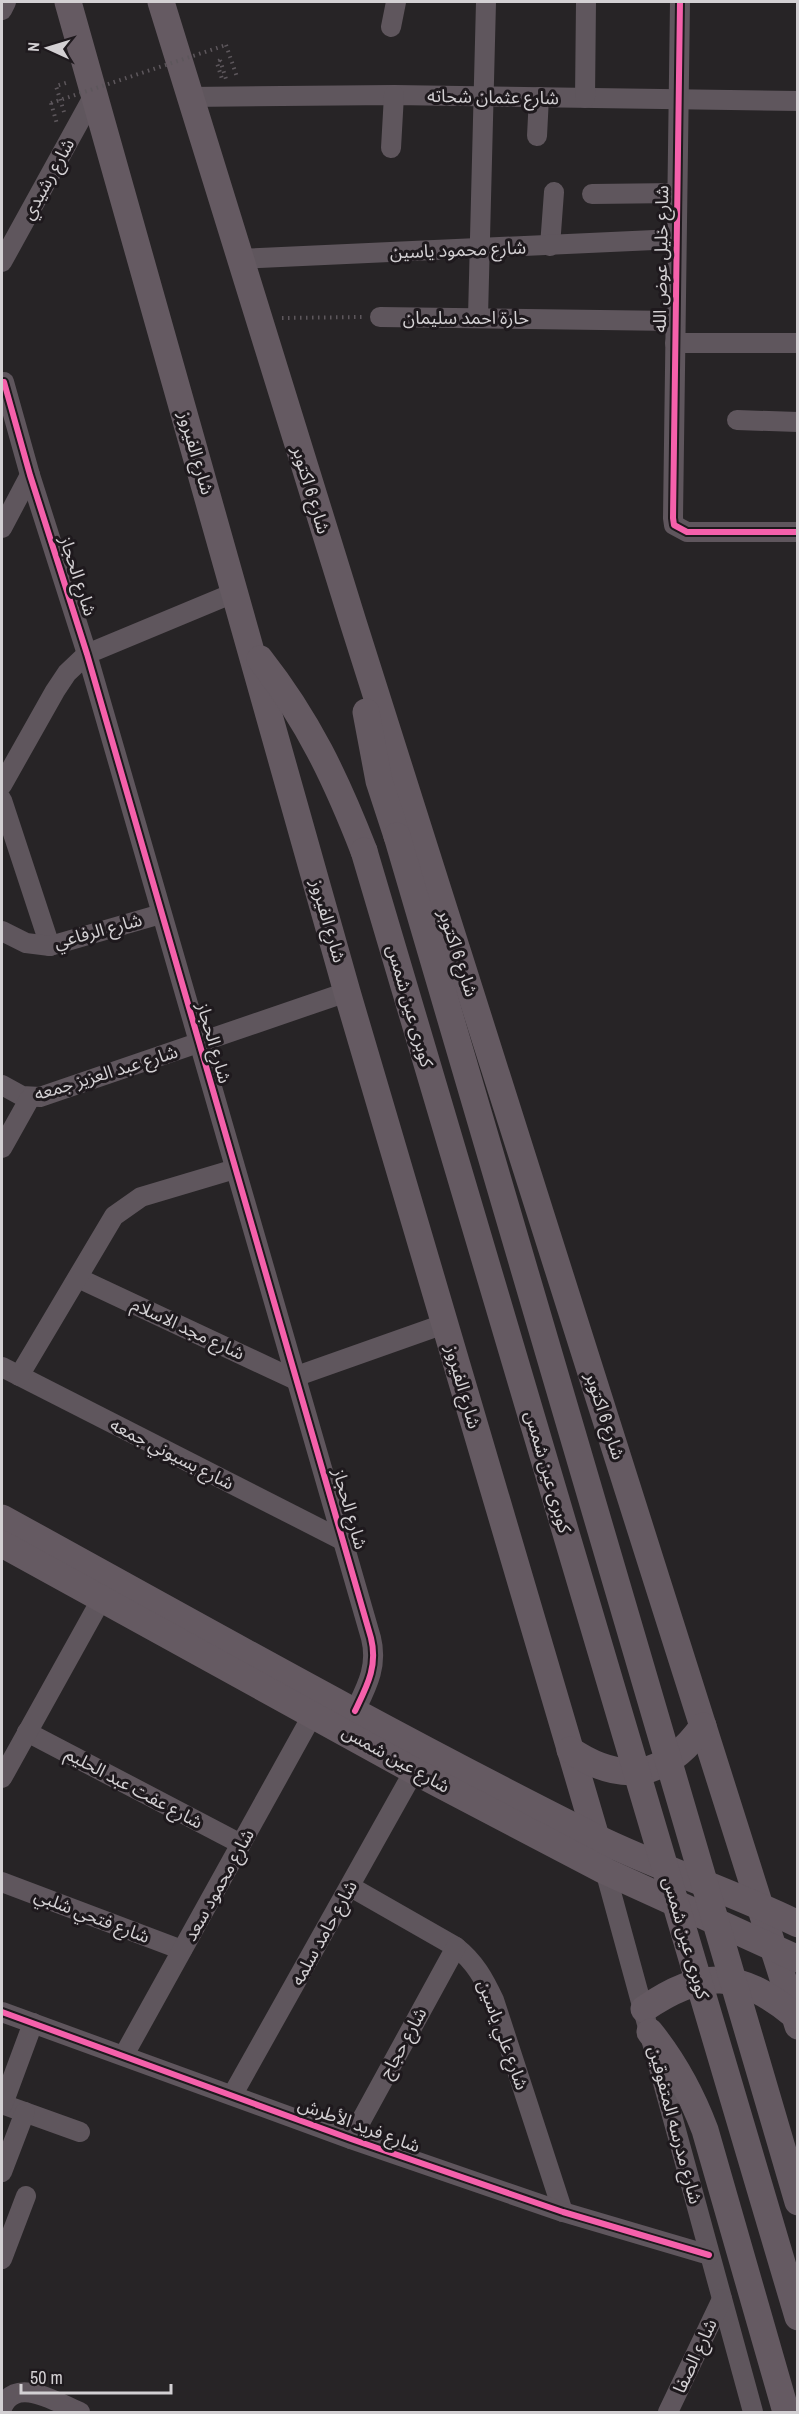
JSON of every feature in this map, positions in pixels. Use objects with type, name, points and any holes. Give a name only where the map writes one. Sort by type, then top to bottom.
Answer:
[{"type":"main road","name":"شارع الفيروز","points":[[68,2],[347,992],[596,1837]]},
{"type":"main road","name":"شارع 6 اكتوبر","points":[[161,2],[238,259],[703,1726],[757,1904],[796,2020]]},
{"type":"main road","name":"كوبرى عين شمس","points":[[353,622],[375,760],[798,2202]]},
{"type":"main road","name":"كوبرى عين شمس","points":[[251,649],[286,692],[316,740],[341,790],[364,850],[798,2317]]},
{"type":"main road","name":"شارع عين شمس","points":[[2,1518],[108,1588],[313,1714],[414,1771],[605,1871],[770,1944],[798,1959]]},
{"type":"main road","name":"شارع عين شمس","points":[[2,1545],[108,1588],[355,1711],[596,1837],[757,1904],[798,1924]]},
{"type":"main road","points":[[570,1750],[600,1768],[617,1773],[643,1772],[667,1763],[688,1747],[703,1726]]},
{"type":"main road","points":[[786,2412],[705,2130],[692,2095],[647,2020],[671,1990],[704,1980],[737,1982],[768,1994],[796,2020]]},
{"type":"street","points":[[2,10],[6,2]]},
{"type":"street","points":[[391,27],[396,2]]},
{"type":"street","points":[[478,317],[486,2]]},
{"type":"street","points":[[585,98],[586,2]]},
{"type":"street","name":"شارع خليل عوض الله","points":[[680,2],[672,518],[674,525],[687,532],[798,532]]},
{"type":"street","points":[[392,148],[394,95]]},
{"type":"street","name":"شارع عثمان شحاته","points":[[189,97],[394,95],[798,101]]},
{"type":"street","name":"شارع رشيدي","points":[[2,262],[94,96]]},
{"type":"street","points":[[537,136],[540,98]]},
{"type":"street","points":[[550,246],[554,192]]},
{"type":"street","points":[[591,194],[677,193]]},
{"type":"street","name":"شارع محمود ياسين","points":[[238,259],[481,250],[676,239]]},
{"type":"street","name":"حارة احمد سليمان","points":[[380,317],[675,321]]},
{"type":"street","points":[[675,343],[798,343]]},
{"type":"street","name":"شارع الحجاز","points":[[4,382],[30,475],[87,654],[160,914],[298,1378],[375,1655],[372,1677],[355,1711]]},
{"type":"street","points":[[737,420],[798,422]]},
{"type":"street","points":[[2,528],[30,475]]},
{"type":"street","points":[[2,786],[55,691],[67,673],[87,654],[236,592]]},
{"type":"street","points":[[2,800],[50,946]]},
{"type":"street","name":"شارع الرفاعي","points":[[2,931],[26,943],[50,946],[160,914]]},
{"type":"street","name":"شارع عبد العزيز جمعه","points":[[2,1085],[30,1098],[55,1093],[347,992]]},
{"type":"street","points":[[2,1148],[30,1098]]},
{"type":"street","points":[[10,1372],[78,1278],[114,1216],[141,1197],[235,1169]]},
{"type":"street","name":"شارع مجد الاسلام","points":[[78,1278],[298,1378]]},
{"type":"street","points":[[298,1378],[444,1324]]},
{"type":"street","name":"شارع بسيوني جمعه","points":[[10,1372],[344,1541]]},
{"type":"street","points":[[2,1778],[108,1588]]},
{"type":"street","name":"شارع محمود سعد","points":[[124,2055],[313,1714]]},
{"type":"street","name":"شارع عفت عبد الحليم","points":[[27,1732],[241,1844]]},
{"type":"street","name":"شارع حامد سلمه","points":[[233,2094],[414,1771]]},
{"type":"street","name":"شارع مدرسه المتفوقين","points":[[596,1837],[753,2412]]},
{"type":"street","name":"شارع فتحي شلبي","points":[[2,1882],[182,1950]]},
{"type":"street","name":"شارع علي ياسين","points":[[351,1887],[456,1947],[470,1958],[494,2000],[563,2212]]},
{"type":"street","name":"شارع حجاج","points":[[351,2139],[456,1947]]},
{"type":"street","name":"شارع فريد الأطرش","points":[[2,2012],[233,2094],[351,2139],[563,2212],[710,2255]]},
{"type":"street","points":[[33,2023],[2,2104],[80,2132]]},
{"type":"street","points":[[2,2172],[25,2112]]},
{"type":"street","points":[[2,2259],[26,2196]]},
{"type":"street","name":"شارع الصفا","points":[[668,2412],[722,2299]]},
{"type":"street","points":[[2,2408],[5,2400],[14,2393],[24,2391],[80,2412]]},
{"type":"path","points":[[56,86],[67,122],[57,125],[51,103],[226,45],[238,82]]},
{"type":"path","points":[[220,60],[228,86]]},
{"type":"cycle path","points":[[680,2],[674,525],[687,532],[798,532]]},
{"type":"cycle path","points":[[4,382],[30,475],[87,654],[371,1638],[372,1667],[355,1711]]},
{"type":"cycle path","points":[[2,2012],[351,2139],[563,2212],[709,2255]]}]
